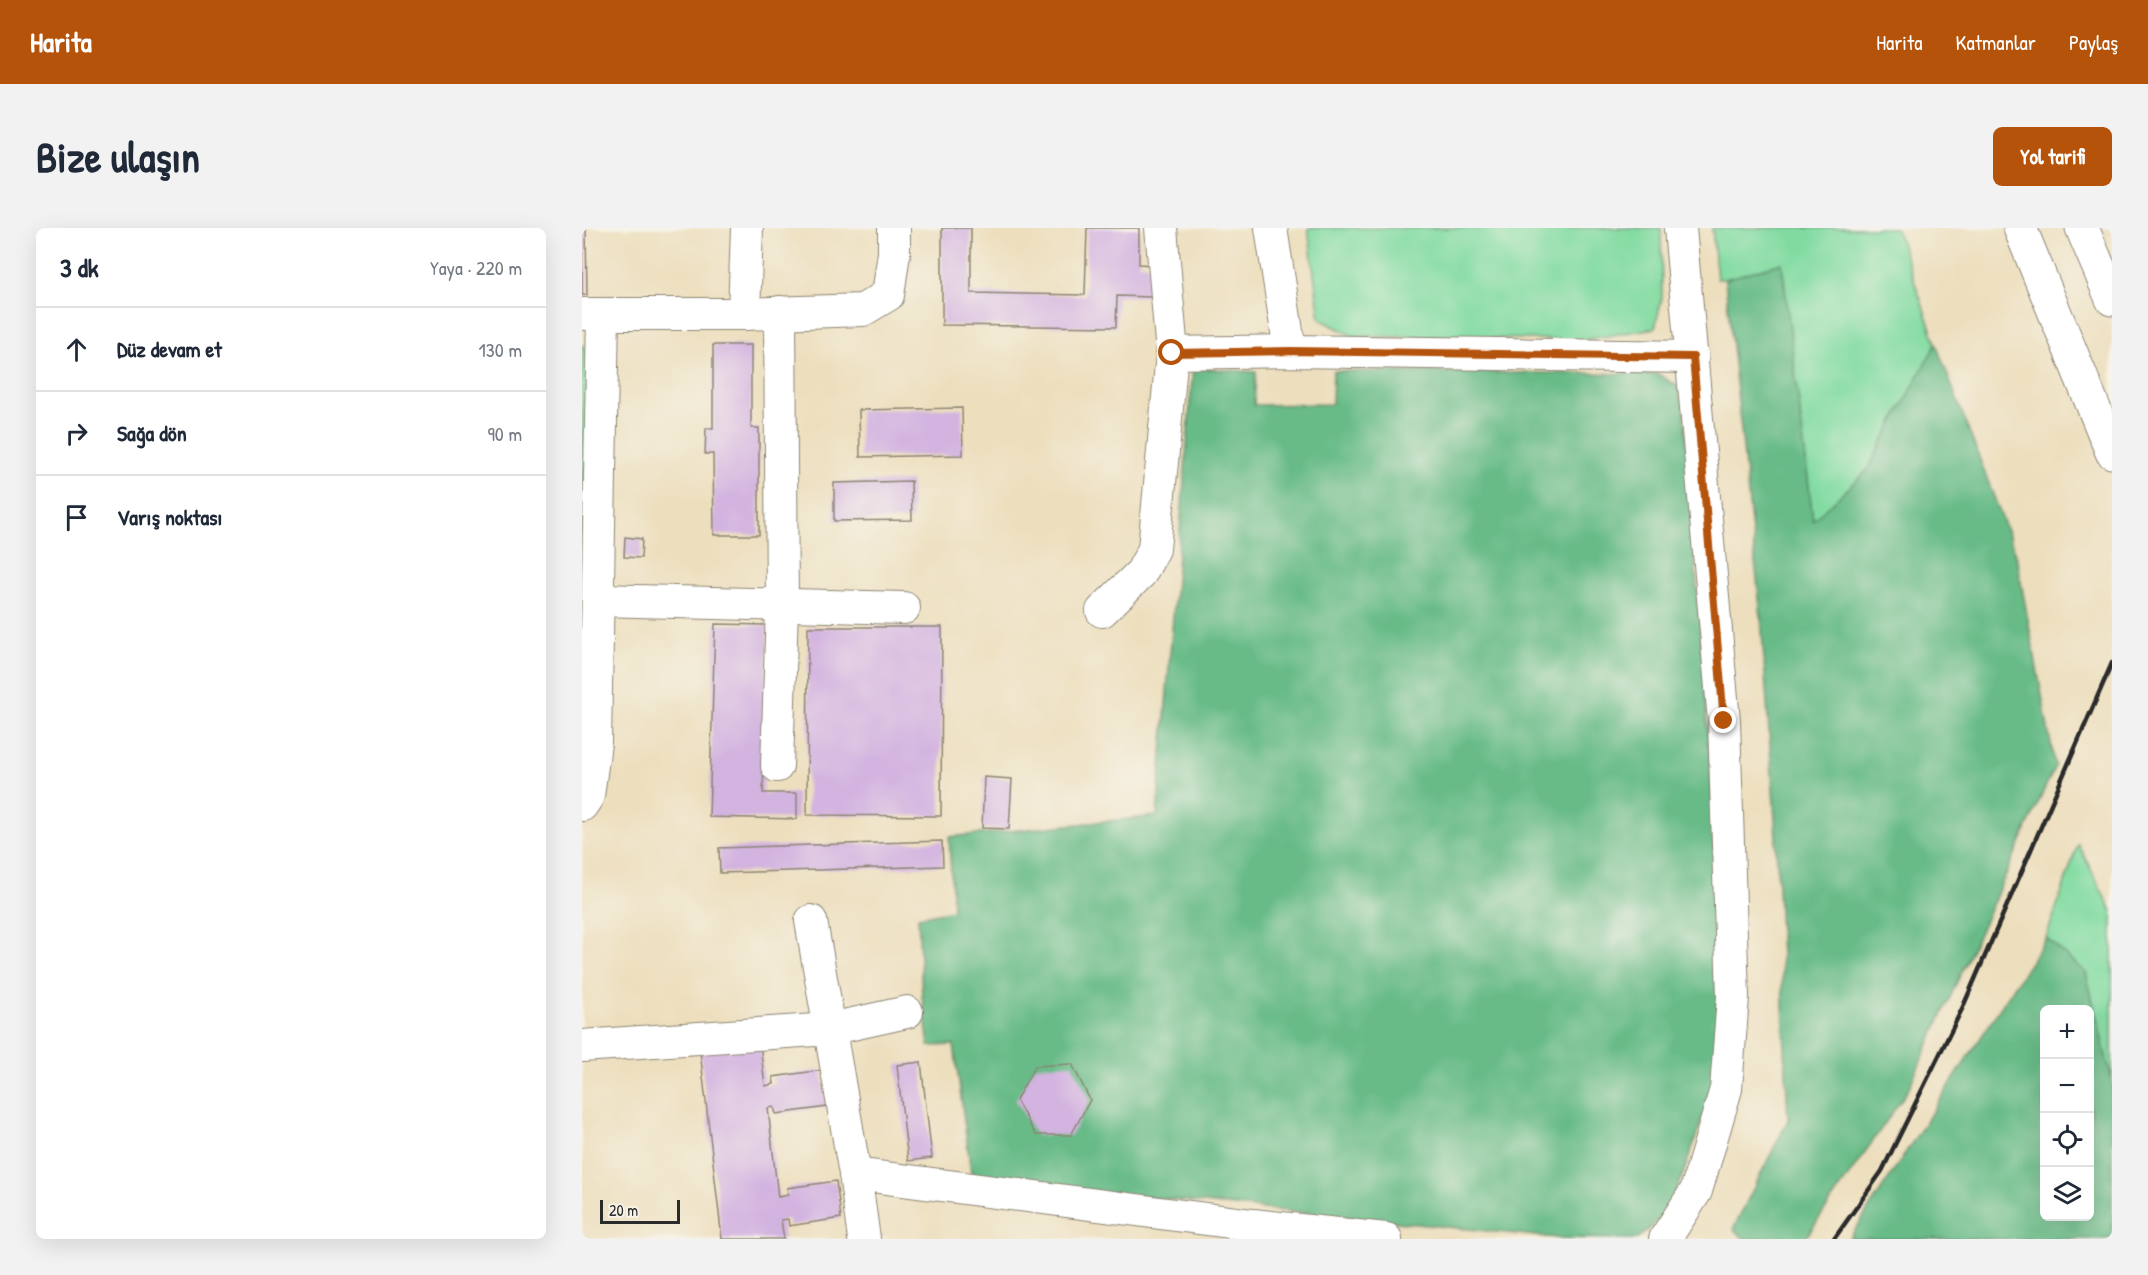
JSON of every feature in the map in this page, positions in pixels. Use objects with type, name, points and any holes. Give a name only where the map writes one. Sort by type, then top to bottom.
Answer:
[{"type":"highway","points":[[2020,228],[2112,452]]},
{"type":"highway","points":[[2082,228],[2112,299]]},
{"type":"street","points":[[744,314],[747,228]]},
{"type":"street","points":[[582,805],[588,796],[595,743],[598,600],[593,314],[744,314],[863,310],[888,295],[894,253],[894,228]]},
{"type":"street","points":[[1102,611],[1141,573],[1154,549],[1172,353],[1161,228]]},
{"type":"street","points":[[1272,228],[1290,351]]},
{"type":"street","points":[[1665,1239],[1696,1191],[1726,1089],[1733,997],[1724,721],[1680,228]]},
{"type":"street","points":[[777,766],[782,606],[780,312]]},
{"type":"street","points":[[1172,353],[1290,351],[1693,357]]},
{"type":"street","points":[[598,600],[904,609]]},
{"type":"street","points":[[811,921],[855,1174],[864,1239]]},
{"type":"street","points":[[582,1046],[830,1029],[907,1012]]},
{"type":"street","points":[[855,1174],[1253,1232],[1386,1239]]},
{"type":"green space","points":[[1308,228],[1661,228],[1662,297],[1655,328],[1583,340],[1352,336],[1320,319]]},
{"type":"green space","points":[[1712,228],[1896,228],[1936,344],[1866,472],[1813,521],[1782,264],[1717,279]]},
{"type":"green space","points":[[1782,263],[1813,520],[1866,472],[1936,344],[2016,555],[2055,766],[1908,1090],[1805,1239],[1745,1239],[1733,1229],[1788,1120],[1775,819],[1761,617],[1725,279]]},
{"type":"green space","points":[[582,345],[590,354],[582,636]]},
{"type":"green space","points":[[1193,368],[1256,372],[1254,405],[1332,404],[1333,371],[1658,374],[1677,386],[1684,408],[1714,822],[1719,1037],[1714,1085],[1684,1172],[1667,1213],[1637,1239],[1558,1238],[972,1180],[954,1045],[929,1046],[922,996],[918,917],[953,910],[949,837],[1157,816]]},
{"type":"green space","points":[[2078,844],[2112,911],[2112,1082],[2086,973],[2046,938]]},
{"type":"green space","points":[[2046,938],[2086,973],[2094,1005],[2040,1005],[2040,1221],[2094,1221],[2094,1007],[2112,1082],[2112,1239],[1849,1239]]},
{"type":"building","points":[[582,228],[586,228],[587,295],[582,295]]},
{"type":"building","points":[[942,228],[971,228],[971,293],[1085,295],[1087,228],[1139,228],[1139,264],[1153,265],[1153,297],[1117,296],[1116,327],[942,325]]},
{"type":"building","points":[[713,345],[751,345],[751,428],[759,428],[759,535],[714,535],[713,454],[705,454],[706,428],[713,428]]},
{"type":"building","points":[[962,408],[963,455],[860,457],[859,410]]},
{"type":"building","points":[[911,481],[912,520],[834,521],[834,483]]},
{"type":"building","points":[[625,537],[642,539],[641,558],[624,557]]},
{"type":"building","points":[[715,624],[768,625],[763,793],[797,793],[797,819],[709,817]]},
{"type":"building","points":[[808,627],[942,627],[941,816],[807,815]]},
{"type":"building","points":[[984,777],[1012,779],[1009,829],[982,828]]},
{"type":"building","points":[[942,841],[943,866],[720,873],[719,848]]},
{"type":"building","points":[[760,1044],[765,1086],[774,1084],[773,1077],[822,1070],[827,1107],[776,1114],[774,1107],[768,1108],[778,1197],[788,1195],[787,1188],[836,1181],[841,1218],[789,1226],[788,1219],[781,1220],[784,1239],[722,1239],[700,1051]]},
{"type":"building","points":[[921,1062],[932,1158],[908,1161],[897,1065]]},
{"type":"building","points":[[1072,1064],[1090,1100],[1071,1135],[1036,1135],[1016,1100],[1035,1066]]},
{"type":"railway","points":[[1834,1239],[1882,1171],[1962,1009],[2112,663]]},
{"type":"route","points":[[1172,353],[1290,351],[1693,357],[1724,721]]}]
